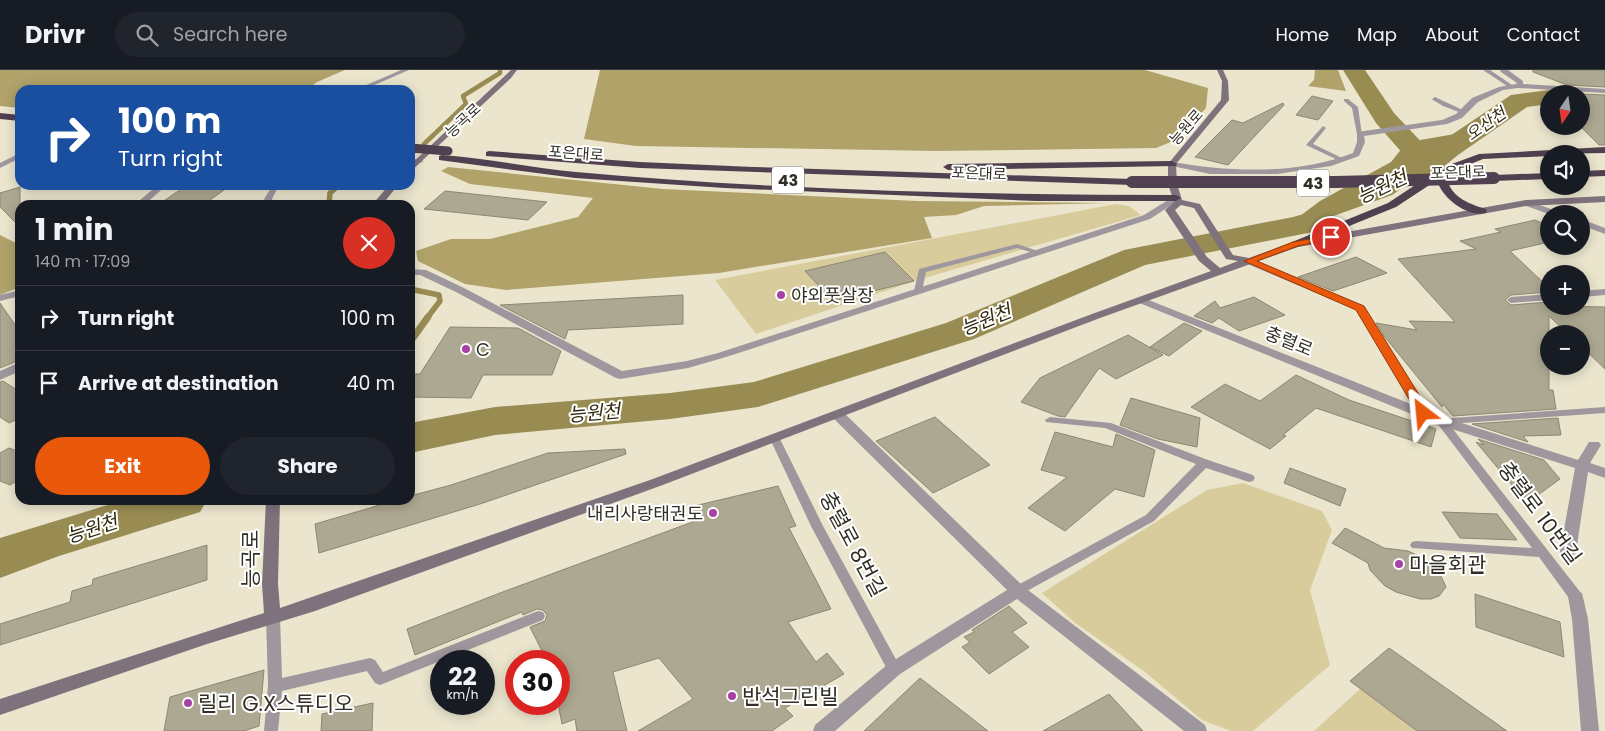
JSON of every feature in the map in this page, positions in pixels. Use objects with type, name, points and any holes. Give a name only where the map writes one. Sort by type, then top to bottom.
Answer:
[{"type":"highway","points":[[0,116],[15,118]]},
{"type":"highway","points":[[0,125],[15,126]]},
{"type":"highway","name":"43","points":[[415,149],[445,155]]},
{"type":"highway","points":[[1296,244],[1392,205],[1441,173],[1482,156],[1605,150]]},
{"type":"highway","name":"포은대로","points":[[445,155],[473,161],[735,178],[977,188],[1133,187]]},
{"type":"highway","name":"포은대로","points":[[415,156],[519,156],[640,165],[1279,192],[1495,182],[1540,177]]},
{"type":"highway","points":[[519,156],[779,166],[1172,164]]},
{"type":"highway","points":[[473,161],[576,175],[784,188],[1037,198],[1178,200]]},
{"type":"highway","points":[[1441,173],[1441,183],[1448,196],[1459,203],[1482,211]]},
{"type":"highway","points":[[1590,174],[1605,173]]},
{"type":"highway","points":[[1590,182],[1605,181]]},
{"type":"highway","name":"포은대로","points":[[1495,182],[1540,183]]},
{"type":"main road","name":"능곡로","points":[[415,165],[509,77],[514,70]]},
{"type":"main road","name":"능원로","points":[[1178,200],[1171,178],[1172,164],[1218,111],[1225,100],[1225,81],[1220,70]]},
{"type":"main road","points":[[381,200],[390,190]]},
{"type":"main road","points":[[0,707],[207,637],[273,617],[655,483],[1217,271],[1296,244],[1526,204],[1605,199]]},
{"type":"main road","points":[[1217,271],[1203,259],[1170,210],[1178,200],[1197,206],[1230,257],[1248,261]]},
{"type":"main road","name":"능곡로","points":[[272,508],[270,584],[273,617]]},
{"type":"street","points":[[1505,70],[1521,82],[1515,86]]},
{"type":"street","points":[[1172,164],[1210,171],[1277,171],[1331,164],[1356,154],[1361,142],[1360,134],[1416,128],[1444,122],[1464,112],[1475,100],[1501,88],[1515,86],[1605,91]]},
{"type":"street","points":[[415,160],[420,161]]},
{"type":"street","points":[[146,200],[157,190]]},
{"type":"street","points":[[415,272],[422,272],[460,290],[620,375],[688,364],[722,355],[1147,217],[1178,200]]},
{"type":"street","points":[[1526,204],[1540,209]]},
{"type":"street","points":[[1590,225],[1605,231]]},
{"type":"street","points":[[0,298],[15,295]]},
{"type":"street","name":"충렬로","points":[[1141,300],[1440,421],[1605,473]]},
{"type":"street","points":[[0,376],[15,368]]},
{"type":"street","points":[[838,414],[1018,591],[1198,731]]},
{"type":"street","points":[[1568,552],[1582,466],[1594,444]]},
{"type":"street","points":[[822,731],[894,669],[1018,591]]},
{"type":"street","name":"충렬로 10번길","points":[[1576,597],[1580,619],[1590,731]]},
{"type":"lane","points":[[370,85],[406,70]]},
{"type":"lane","points":[[1486,70],[1515,86]]},
{"type":"lane","points":[[1435,99],[1464,112]]},
{"type":"lane","points":[[1346,100],[1355,107],[1360,134]]},
{"type":"lane","points":[[1322,128],[1309,146],[1342,160]]},
{"type":"lane","points":[[0,166],[15,158]]},
{"type":"lane","points":[[918,291],[922,270],[1017,246],[1037,252]]},
{"type":"lane","points":[[1248,261],[1360,308],[1425,414]]},
{"type":"lane","points":[[1590,293],[1605,292]]},
{"type":"lane","points":[[1511,300],[1540,298]]},
{"type":"lane","name":"충렬로","points":[[1440,421],[1605,410]]},
{"type":"lane","points":[[1050,420],[1107,426],[1249,478]]},
{"type":"lane","name":"충렬로 10번길","points":[[1440,421],[1576,597]]},
{"type":"lane","name":"충렬로 8번길","points":[[774,439],[817,526],[894,669]]},
{"type":"lane","points":[[1018,591],[1150,518],[1204,463]]},
{"type":"lane","points":[[1416,545],[1542,553]]},
{"type":"lane","points":[[275,686],[370,664],[380,679],[538,616]]},
{"type":"lane","points":[[271,731],[275,686],[273,617]]},
{"type":"shaded area","points":[[0,70],[345,70],[313,85],[15,85],[15,108],[0,106]]},
{"type":"shaded area","points":[[600,70],[1145,70],[1208,88],[1206,108],[1178,139],[1156,148],[937,151],[636,146],[584,139]]},
{"type":"shaded area","points":[[1315,70],[1338,70],[1346,91],[1308,86],[1314,80]]},
{"type":"shaded area","points":[[448,167],[663,189],[917,201],[1107,203],[984,206],[956,215],[924,217],[932,238],[719,273],[506,290],[465,284],[418,261],[416,251],[451,239],[490,239],[578,217],[593,198],[470,184],[441,171]]},
{"type":"shaded area","points":[[1116,204],[1129,206],[1141,215],[921,279],[756,334],[715,280]]},
{"type":"shaded area","points":[[0,235],[15,242],[15,289],[0,295]]},
{"type":"shaded area","points":[[1243,483],[1322,511],[1332,530],[1310,590],[1330,665],[1253,731],[1231,731],[1202,720],[1145,672],[1074,622],[1042,593],[1207,490]]},
{"type":"shaded area","points":[[1360,689],[1417,731],[1314,731]]},
{"type":"water","points":[[1478,130],[1461,147],[1451,152],[1392,195],[1261,242],[1249,226],[1292,222],[1320,201],[1391,162],[1403,147],[1420,140]]},
{"type":"building","points":[[1533,70],[1605,70],[1605,87],[1567,85],[1533,72]]},
{"type":"building","points":[[1590,94],[1605,95],[1605,145],[1599,145],[1589,135]]},
{"type":"building","points":[[1312,96],[1333,101],[1318,120],[1296,115]]},
{"type":"building","points":[[1283,103],[1284,105],[1228,165],[1195,157],[1232,120],[1243,123]]},
{"type":"building","points":[[15,188],[20,190],[20,200],[15,200],[15,222],[0,207],[0,193]]},
{"type":"building","points":[[180,190],[224,190],[210,200],[165,200]]},
{"type":"building","points":[[445,191],[547,202],[528,220],[424,209]]},
{"type":"building","points":[[1535,220],[1540,222],[1540,244],[1510,251],[1540,279],[1540,293],[1511,295],[1505,300],[1511,305],[1540,303],[1540,315],[1590,315],[1590,307],[1605,307],[1605,369],[1590,355],[1590,325],[1558,325],[1549,316],[1549,325],[1540,325],[1540,375],[1549,375],[1549,390],[1553,390],[1556,409],[1453,416],[1443,404],[1442,407],[1384,336],[1376,323],[1417,330],[1409,321],[1455,322],[1398,259],[1476,249],[1460,241],[1501,232],[1495,229]]},
{"type":"building","points":[[885,252],[914,281],[833,301],[805,271]]},
{"type":"building","points":[[1356,257],[1387,273],[1333,291],[1298,277]]},
{"type":"building","points":[[683,295],[683,324],[568,330],[565,339],[500,305]]},
{"type":"building","points":[[1254,297],[1285,315],[1239,331],[1219,318],[1212,323],[1194,316],[1215,301],[1220,308]]},
{"type":"building","points":[[0,303],[15,325],[15,362],[0,368]]},
{"type":"building","points":[[1184,323],[1202,331],[1169,356],[1150,347]]},
{"type":"building","points":[[450,327],[518,328],[561,351],[552,375],[483,375],[471,398],[415,397],[415,374],[420,374]]},
{"type":"building","points":[[1128,335],[1163,355],[1116,379],[1099,368],[1065,417],[1021,402],[1040,378]]},
{"type":"building","points":[[1296,375],[1349,400],[1436,429],[1431,447],[1316,408],[1283,435],[1286,436],[1270,449],[1191,407],[1225,384],[1260,401]]},
{"type":"building","points":[[3,381],[15,389],[15,420],[9,423],[0,417],[0,382]]},
{"type":"building","points":[[1131,398],[1200,418],[1197,447],[1158,439],[1120,425]]},
{"type":"building","points":[[935,417],[990,465],[933,493],[876,441]]},
{"type":"building","points":[[1558,418],[1561,435],[1523,436],[1528,442],[1472,424]]},
{"type":"building","points":[[1055,432],[1113,447],[1116,434],[1155,450],[1144,497],[1115,489],[1065,531],[1028,508],[1067,477],[1041,470]]},
{"type":"building","points":[[1478,439],[1544,460],[1560,479],[1527,503],[1476,442],[1484,445]]},
{"type":"building","points":[[9,448],[15,450],[15,482],[10,485],[0,481],[0,453]]},
{"type":"building","points":[[625,449],[626,454],[480,504],[319,553],[315,524],[380,505],[415,505],[415,495],[451,485],[548,453]]},
{"type":"building","points":[[1290,468],[1346,489],[1340,506],[1284,483]]},
{"type":"building","points":[[778,486],[796,526],[789,528],[831,609],[788,622],[816,662],[827,653],[844,674],[785,708],[793,716],[772,731],[638,731],[693,699],[659,658],[613,672],[627,731],[577,731],[575,719],[562,724],[560,715],[570,715],[570,650],[542,650],[530,627],[545,621],[547,615],[543,610],[537,609],[523,615],[522,612],[415,655],[407,629],[695,521],[690,507]]},
{"type":"building","points":[[1442,512],[1497,514],[1517,540],[1460,538]]},
{"type":"building","name":"마을회관","points":[[1345,528],[1384,548],[1408,551],[1421,557],[1440,574],[1446,587],[1439,596],[1431,599],[1420,599],[1396,592],[1385,586],[1370,570],[1368,563],[1332,543]]},
{"type":"building","points":[[207,545],[207,580],[0,645],[0,624],[70,602],[72,591],[92,585],[93,579]]},
{"type":"building","points":[[1475,594],[1560,622],[1564,657],[1476,627]]},
{"type":"building","points":[[1009,606],[1027,623],[1012,632],[1029,647],[989,674],[962,647],[970,642],[964,637],[974,632],[972,630]]},
{"type":"building","points":[[1389,648],[1507,731],[1417,731],[1350,681]]},
{"type":"building","points":[[264,670],[259,726],[244,731],[164,731],[170,697]]},
{"type":"building","points":[[920,678],[988,731],[864,731]]},
{"type":"building","points":[[1109,694],[1143,731],[1043,731]]},
{"type":"building","points":[[373,703],[372,731],[321,731],[322,714]]},
{"type":"waterway","points":[[424,144],[466,104],[463,96],[500,73],[500,70]]},
{"type":"waterway","name":"능원천","points":[[1354,70],[1385,118],[1428,165],[1421,171],[1400,180]]},
{"type":"waterway","name":"오산천","points":[[1430,163],[1520,100],[1540,98]]},
{"type":"waterway","points":[[329,200],[330,193],[333,190]]},
{"type":"waterway","name":"능원천","points":[[415,437],[495,421],[670,406],[758,394],[960,331],[1136,257],[1302,225],[1311,221]]},
{"type":"waterway","points":[[415,290],[439,295],[440,301],[427,318]]},
{"type":"waterway","points":[[415,335],[428,317]]},
{"type":"waterway","name":"능원천","points":[[0,558],[41,543],[166,505]]},
{"type":"place","name":"야외풋살장","points":[[781,295]]},
{"type":"place","name":"C","points":[[466,349]]},
{"type":"place","name":"내리사랑태권도","points":[[713,513]]},
{"type":"place","name":"마을회관","points":[[1399,564]]},
{"type":"place","name":"반석그린빌","points":[[732,696]]},
{"type":"place","name":"릴리 G.X스튜디오","points":[[188,703]]},
{"type":"route","points":[[1331,237],[1296,244],[1248,261],[1360,308],[1425,414],[1423,413]]}]
